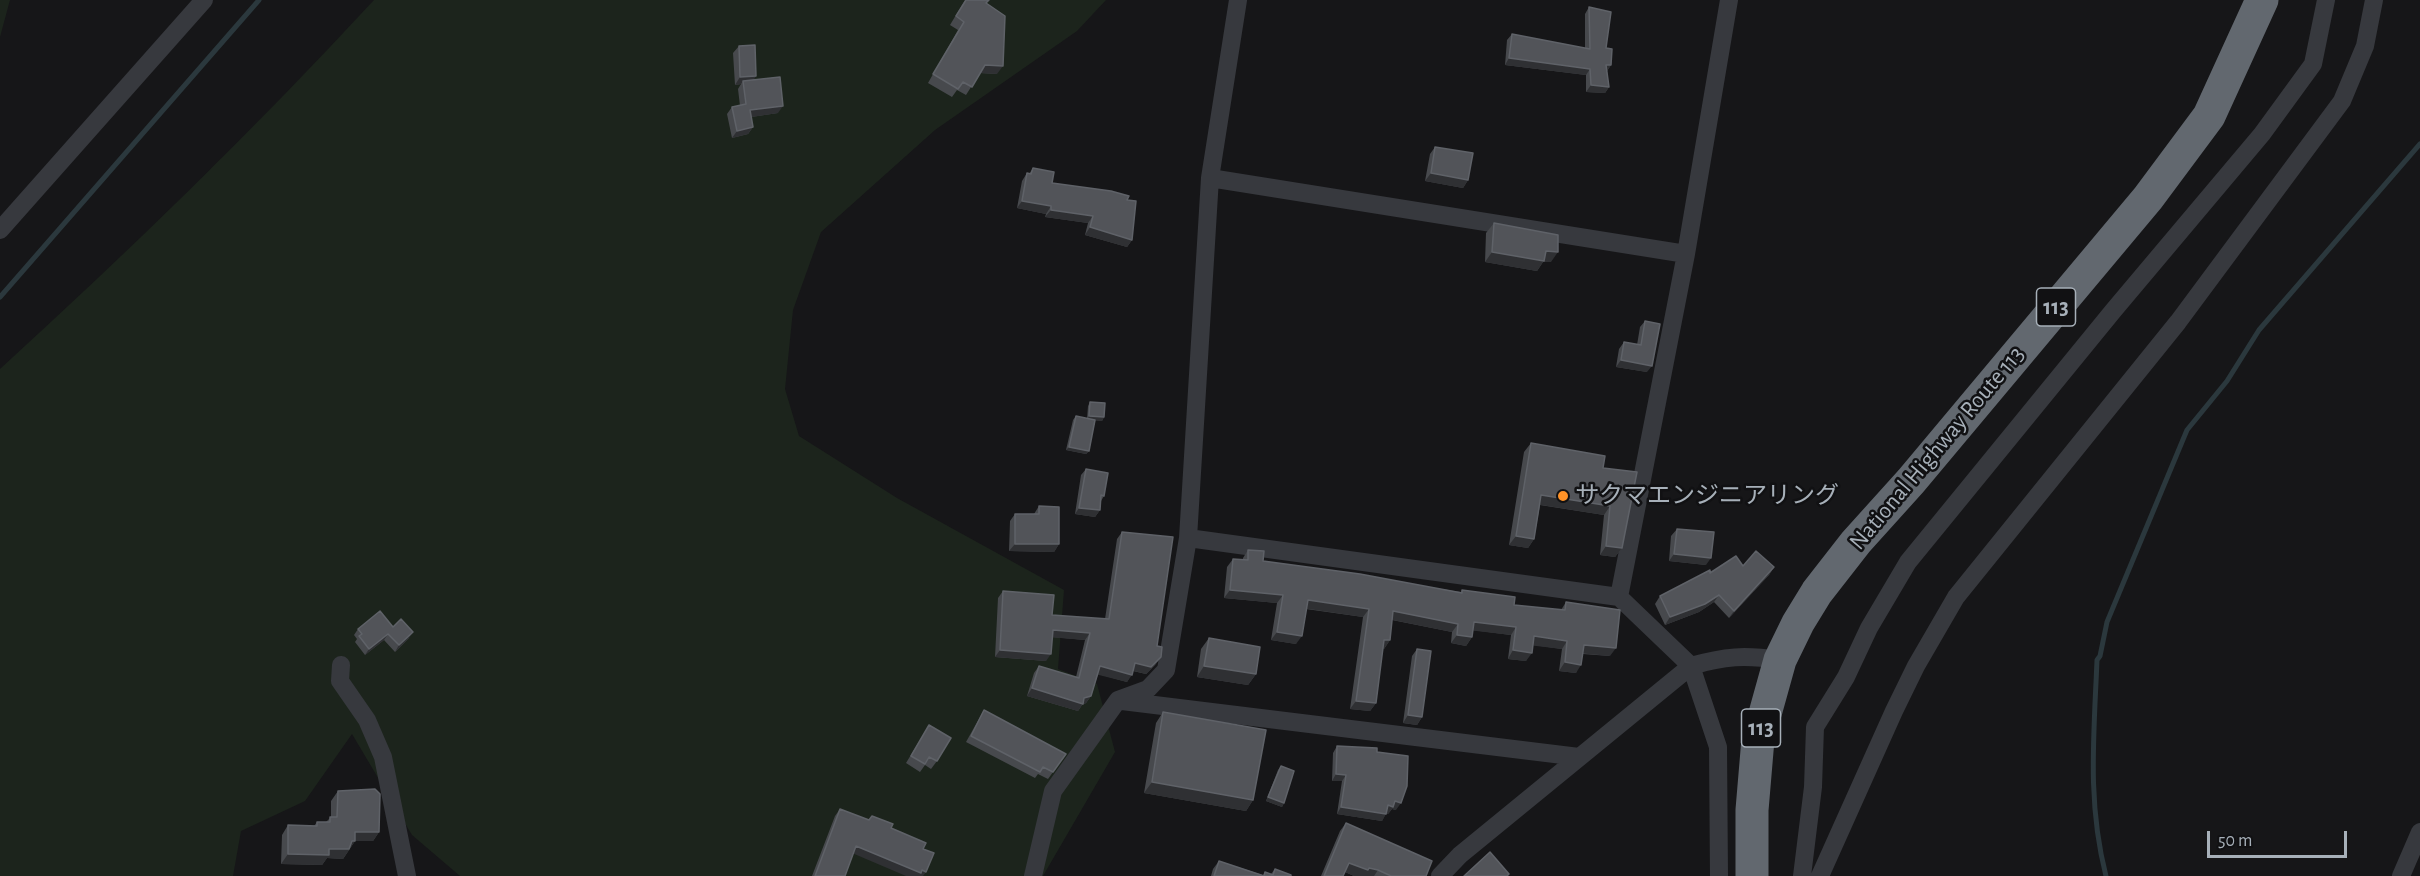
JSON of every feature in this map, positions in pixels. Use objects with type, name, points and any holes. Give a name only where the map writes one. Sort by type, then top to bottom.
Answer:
[{"type":"highway","name":"National Highway Route 113","points":[[1752,876],[1752,810],[1758,739],[1780,660],[1817,592],[2148,198],[2209,116],[2262,0]]},
{"type":"street","points":[[0,230],[204,0]]},
{"type":"street","points":[[1034,876],[1053,791],[1118,700],[1148,689],[1166,670],[1188,538],[1210,178],[1238,0]]},
{"type":"street","points":[[1619,597],[1686,255],[1729,0]]},
{"type":"street","points":[[1802,876],[1813,787],[1815,727],[1846,677],[1869,628],[1908,562],[2113,311],[2262,134],[2313,64],[2326,0]]},
{"type":"street","points":[[1820,876],[1893,711],[1956,597],[2178,322],[2342,101],[2365,46],[2374,0]]},
{"type":"street","points":[[1210,178],[1686,255]]},
{"type":"street","points":[[1188,538],[1619,597],[1691,666],[1718,747],[1719,876]]},
{"type":"street","points":[[1440,876],[1460,855],[1691,666],[1719,657],[1743,655],[1780,660]]},
{"type":"street","points":[[341,665],[340,681],[367,720],[383,757],[407,876]]},
{"type":"street","points":[[1118,700],[1579,757]]},
{"type":"street","points":[[2401,876],[2420,832]]},
{"type":"shaded area","points":[[0,0],[10,0],[0,37]]},
{"type":"shaded area","points":[[374,0],[1106,0],[1077,31],[935,130],[821,232],[793,310],[785,389],[799,436],[897,498],[1064,590],[1058,669],[1097,684],[1115,752],[1043,876],[460,876],[412,835],[352,734],[305,801],[241,831],[233,876],[0,876],[0,369],[191,189]]},
{"type":"building","points":[[966,0],[989,0],[986,3],[1005,16],[1003,66],[985,65],[972,87],[963,82],[958,89],[933,74],[964,22],[956,16]]},
{"type":"building","points":[[1589,7],[1611,12],[1606,48],[1612,49],[1611,65],[1606,65],[1609,87],[1591,85],[1590,69],[1509,58],[1512,34],[1590,49]]},
{"type":"building","points":[[755,45],[756,76],[740,77],[739,46]]},
{"type":"building","points":[[780,77],[783,106],[750,110],[753,127],[737,131],[732,107],[746,104],[743,81]]},
{"type":"building","points":[[1435,147],[1473,153],[1468,180],[1431,173]]},
{"type":"building","points":[[1033,168],[1054,172],[1052,183],[1111,191],[1129,196],[1127,200],[1136,201],[1132,240],[1090,227],[1093,216],[1051,210],[1051,206],[1022,201],[1027,173],[1031,174]]},
{"type":"building","points":[[1494,223],[1558,235],[1558,252],[1546,251],[1544,261],[1492,252]]},
{"type":"building","points":[[1645,321],[1660,324],[1652,366],[1621,360],[1624,342],[1641,345]]},
{"type":"building","points":[[1090,402],[1105,403],[1104,417],[1089,416]]},
{"type":"building","points":[[1076,416],[1095,420],[1089,451],[1069,447]]},
{"type":"building","points":[[1531,443],[1605,456],[1603,468],[1637,472],[1622,548],[1606,546],[1610,506],[1541,495],[1534,539],[1516,536]]},
{"type":"building","points":[[1086,469],[1108,473],[1104,496],[1101,495],[1100,510],[1079,508]]},
{"type":"building","points":[[1039,506],[1059,507],[1059,544],[1015,544],[1015,514],[1039,514]]},
{"type":"building","points":[[1677,529],[1714,532],[1711,558],[1674,554]]},
{"type":"building","points":[[1122,532],[1173,537],[1157,646],[1162,647],[1161,657],[1151,667],[1135,663],[1132,675],[1100,666],[1091,696],[1084,698],[1083,704],[1032,688],[1039,666],[1079,678],[1090,633],[1053,630],[1051,654],[1000,650],[1003,591],[1054,595],[1052,615],[1109,619]]},
{"type":"building","points":[[1248,550],[1264,551],[1263,561],[1360,574],[1462,593],[1462,590],[1515,597],[1514,605],[1565,610],[1566,602],[1620,610],[1616,648],[1584,645],[1581,665],[1565,662],[1567,641],[1534,636],[1532,653],[1513,650],[1516,627],[1474,622],[1472,637],[1457,635],[1458,624],[1393,611],[1390,640],[1384,640],[1376,703],[1356,701],[1369,609],[1308,600],[1302,636],[1277,632],[1283,595],[1230,590],[1233,559],[1248,560]]},
{"type":"building","points":[[1756,551],[1774,567],[1734,611],[1719,595],[1705,604],[1670,617],[1660,596],[1710,570],[1710,573],[1736,556],[1743,566]]},
{"type":"building","points":[[380,611],[393,627],[401,619],[413,632],[399,645],[388,634],[369,649],[359,636],[362,634],[358,629]]},
{"type":"building","points":[[1209,638],[1260,647],[1256,674],[1204,666]]},
{"type":"building","points":[[1417,649],[1431,651],[1422,717],[1408,715]]},
{"type":"building","points":[[984,710],[1066,754],[1053,772],[1043,767],[1040,772],[971,736]]},
{"type":"building","points":[[1163,712],[1266,730],[1253,800],[1152,782]]},
{"type":"building","points":[[929,725],[951,738],[937,761],[929,757],[925,764],[911,756]]},
{"type":"building","points":[[1337,746],[1377,748],[1377,752],[1408,756],[1407,786],[1401,803],[1395,801],[1393,807],[1388,805],[1386,814],[1341,807],[1346,775],[1336,774]]},
{"type":"building","points":[[1281,766],[1294,771],[1284,803],[1268,797]]},
{"type":"building","points":[[375,789],[380,794],[379,832],[355,832],[355,841],[352,841],[349,849],[329,849],[329,855],[288,854],[288,825],[317,826],[317,822],[330,822],[330,817],[337,817],[338,791]]},
{"type":"building","points":[[840,809],[869,820],[872,816],[893,824],[891,828],[926,843],[923,849],[934,853],[926,872],[922,870],[921,873],[856,846],[845,876],[815,876]]},
{"type":"building","points":[[1346,823],[1432,861],[1426,876],[1391,876],[1378,870],[1369,868],[1368,870],[1349,863],[1343,876],[1324,876]]},
{"type":"building","points":[[1490,852],[1509,874],[1507,876],[1464,876]]},
{"type":"building","points":[[1219,861],[1264,876],[1214,876]]},
{"type":"building","points":[[1275,869],[1291,875],[1291,876],[1264,876],[1265,872],[1273,875]]},
{"type":"waterway","points":[[0,297],[259,0]]},
{"type":"waterway","points":[[2106,876],[2100,849],[2094,795],[2097,660],[2100,656],[2107,622],[2187,430],[2227,381],[2259,330],[2420,144]]},
{"type":"place","name":"サクマエンジニアリング","points":[[1563,496]]}]
